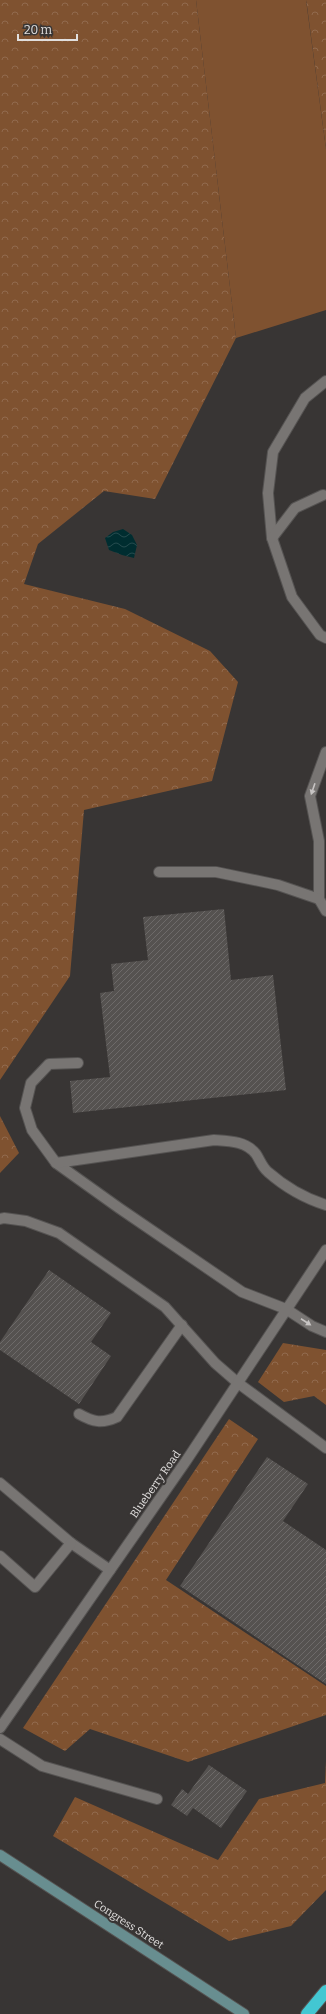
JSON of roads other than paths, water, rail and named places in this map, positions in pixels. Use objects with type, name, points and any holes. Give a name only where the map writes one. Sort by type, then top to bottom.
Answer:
[{"type":"highway","points":[[306,2014],[326,1991]]},
{"type":"main road","name":"Congress Street","points":[[0,1855],[244,2014]]},
{"type":"street","points":[[326,381],[305,398],[272,452],[268,493],[272,538],[292,597],[320,635],[326,638]]},
{"type":"street","points":[[272,538],[296,508],[323,495]]},
{"type":"street","points":[[326,752],[310,796],[322,837],[318,898],[326,911]]},
{"type":"street","points":[[159,872],[216,872],[278,885],[318,898]]},
{"type":"street","points":[[78,1063],[49,1064],[31,1083],[25,1108],[32,1130],[56,1163],[242,1292],[286,1309],[312,1326],[326,1332]]},
{"type":"street","points":[[56,1163],[214,1140],[238,1142],[255,1153],[266,1171],[284,1184],[305,1198],[326,1205]]},
{"type":"street","points":[[0,1219],[4,1218],[26,1221],[59,1233],[165,1307],[182,1324],[215,1363],[238,1383],[326,1448]]},
{"type":"street","name":"Blueberry Road","points":[[0,1728],[238,1383],[326,1250]]},
{"type":"street","points":[[79,1414],[91,1420],[106,1422],[117,1417],[182,1324]]},
{"type":"street","points":[[0,1483],[71,1542],[110,1570]]},
{"type":"street","points":[[0,1556],[35,1587],[71,1542]]},
{"type":"street","points":[[0,1739],[42,1766],[157,1799]]},
{"type":"water","points":[[123,529],[132,535],[137,545],[134,558],[109,550],[105,538],[113,532]]}]
